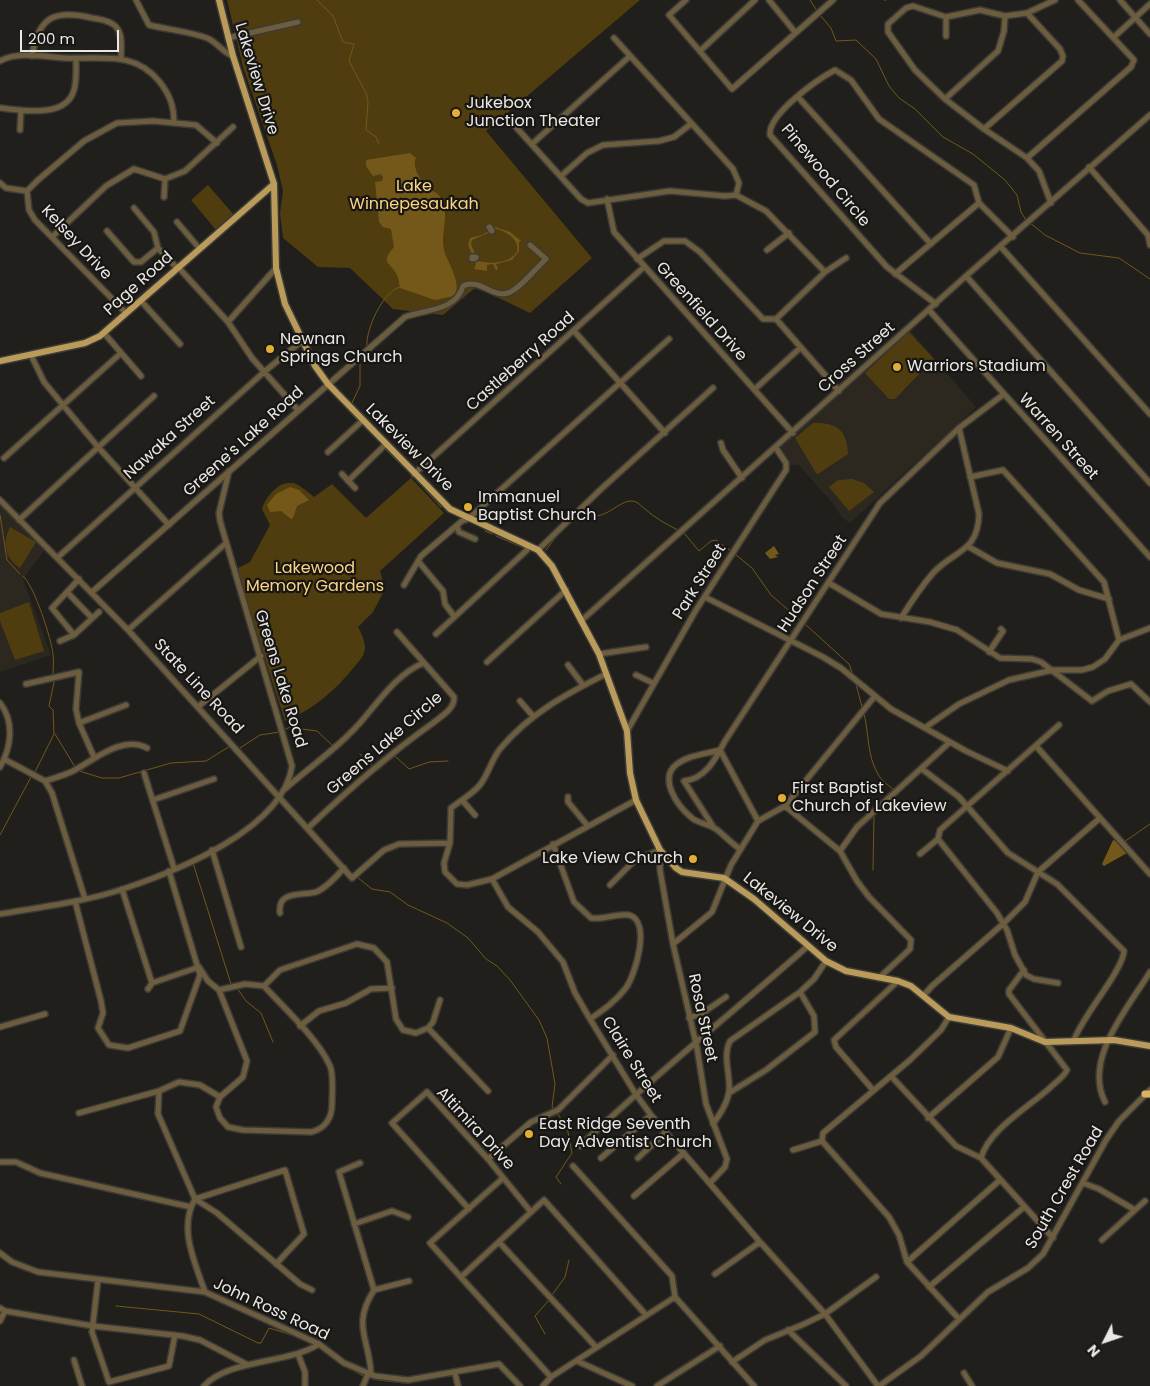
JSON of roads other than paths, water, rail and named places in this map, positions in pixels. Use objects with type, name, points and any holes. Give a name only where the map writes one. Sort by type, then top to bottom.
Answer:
[{"type":"main road","name":"Lakeview Drive","points":[[219,0],[233,56],[274,184],[276,268],[285,304],[314,366],[362,421],[450,509],[538,550],[552,566],[599,654],[627,731],[630,773],[636,800],[660,850],[682,872],[724,878],[754,899],[826,961],[846,972],[898,981],[910,986],[949,1017],[1011,1028],[1045,1042],[1074,1040],[1107,1041],[1150,1046]]},
{"type":"main road","name":"Page Road","points":[[0,361],[85,343],[104,333],[198,248],[274,184]]},
{"type":"street","points":[[136,0],[138,8],[149,25],[185,31],[210,39],[223,52],[233,56]]},
{"type":"street","points":[[686,0],[669,15],[732,88],[833,0]]},
{"type":"street","points":[[700,52],[755,0]]},
{"type":"street","points":[[769,0],[795,32]]},
{"type":"street","points":[[1051,203],[1039,170],[1027,158],[945,100],[914,70],[888,32],[888,24],[906,8],[912,6],[946,17],[980,10],[1005,16],[1027,12],[1055,0]]},
{"type":"street","points":[[1027,158],[1131,66],[1134,60],[1078,0]]},
{"type":"street","points":[[1120,0],[1150,34]]},
{"type":"street","points":[[1114,37],[1150,4]]},
{"type":"street","points":[[984,129],[1062,61],[1063,56],[1060,49],[1027,12]]},
{"type":"street","points":[[32,56],[34,40],[39,29],[53,18],[69,14],[104,20],[114,25],[120,35],[121,59]]},
{"type":"street","points":[[945,100],[998,51],[1004,31],[1005,16]]},
{"type":"street","points":[[946,17],[946,36]]},
{"type":"street","points":[[228,38],[298,22]]},
{"type":"street","points":[[614,38],[733,169],[739,183],[736,195]]},
{"type":"street","points":[[0,61],[12,57],[32,56],[121,59],[139,63],[158,79],[171,98],[174,109],[174,123]]},
{"type":"street","points":[[532,144],[630,56]]},
{"type":"street","points":[[0,108],[45,110],[64,104],[74,92],[76,58]]},
{"type":"street","name":"Pinewood Circle","points":[[936,304],[894,274],[770,135],[769,129],[774,118],[811,85],[835,70],[850,80],[880,119],[974,185],[979,203],[1013,237]]},
{"type":"street","points":[[798,97],[930,244]]},
{"type":"street","points":[[20,130],[21,110]]},
{"type":"street","name":"Cross Street","points":[[582,620],[966,276],[1013,237],[1089,167],[1150,115]]},
{"type":"street","name":"Kelsey Drive","points":[[126,313],[35,220],[30,210],[27,191],[84,141],[103,128],[130,121],[196,125],[217,143]]},
{"type":"street","points":[[561,176],[587,153],[603,145],[674,137],[691,124]]},
{"type":"street","points":[[515,126],[581,199],[588,203],[670,191],[725,196],[736,195],[766,212],[789,233],[825,272]]},
{"type":"street","points":[[52,237],[119,176],[134,169],[165,178],[185,170],[233,127]]},
{"type":"street","points":[[1089,167],[1148,235],[1150,245]]},
{"type":"street","points":[[164,197],[165,178]]},
{"type":"street","points":[[0,183],[6,188],[27,191]]},
{"type":"street","name":"Greenfield Drive","points":[[607,199],[614,232],[637,260],[793,432]]},
{"type":"street","points":[[894,274],[979,203]]},
{"type":"street","points":[[134,208],[154,232],[158,248],[228,322],[264,372],[298,410]]},
{"type":"street","points":[[177,222],[198,248]]},
{"type":"street","points":[[106,231],[134,262],[141,262],[158,248]]},
{"type":"street","points":[[767,250],[789,233]]},
{"type":"street","points":[[637,260],[664,241],[685,241],[700,252],[763,319],[776,319],[825,272],[846,258]]},
{"type":"street","name":"Greene's Lake Road","points":[[92,592],[405,317],[454,302],[460,296],[463,286],[477,284],[500,293],[508,293],[516,288],[546,259],[530,245]]},
{"type":"street","points":[[1001,247],[1150,414]]},
{"type":"street","name":"Castleberry Road","points":[[414,474],[644,267]]},
{"type":"street","points":[[228,322],[276,268]]},
{"type":"street","points":[[966,276],[1150,483]]},
{"type":"street","points":[[141,301],[180,344]]},
{"type":"street","name":"Warren Street","points":[[929,310],[1150,556]]},
{"type":"street","points":[[776,319],[839,391]]},
{"type":"street","points":[[574,331],[666,433]]},
{"type":"street","points":[[104,333],[140,376]]},
{"type":"street","points":[[404,585],[421,556],[468,519],[669,339]]},
{"type":"street","name":"Nawaka Street","points":[[57,558],[264,372],[303,340]]},
{"type":"street","points":[[755,389],[800,348]]},
{"type":"street","points":[[4,458],[121,353]]},
{"type":"street","points":[[31,355],[44,382],[98,447],[169,524]]},
{"type":"street","points":[[538,550],[600,490],[666,433],[713,388]]},
{"type":"street","name":"Hudson Street","points":[[714,828],[684,781],[701,776],[707,770],[880,503],[960,428],[1004,394]]},
{"type":"street","points":[[19,520],[154,396]]},
{"type":"street","points":[[328,452],[362,421]]},
{"type":"street","points":[[901,618],[934,572],[969,546],[978,526],[979,514],[960,428]]},
{"type":"street","points":[[721,443],[723,450],[742,478]]},
{"type":"street","points":[[348,481],[385,445]]},
{"type":"street","name":"Park Street","points":[[627,731],[704,597],[786,470],[786,463],[776,448]]},
{"type":"street","points":[[970,477],[1004,470],[1104,582],[1119,640]]},
{"type":"street","name":"Greens Lake Road","points":[[0,914],[85,899],[122,889],[172,870],[212,850],[253,824],[281,794],[291,775],[292,766],[261,656],[225,544],[219,514],[229,471]]},
{"type":"street","points":[[342,474],[355,488]]},
{"type":"street","name":"State Line Road","points":[[0,500],[92,592],[281,794],[341,872],[352,878],[384,850],[399,844],[450,843]]},
{"type":"street","points":[[457,526],[459,532],[475,540]]},
{"type":"street","points":[[128,630],[225,544]]},
{"type":"street","points":[[436,634],[527,550],[527,545]]},
{"type":"street","points":[[969,546],[997,564],[1050,574],[1079,590],[1109,599]]},
{"type":"street","points":[[418,561],[443,591],[445,604],[454,616]]},
{"type":"street","points":[[74,635],[52,608],[79,579]]},
{"type":"street","points":[[829,583],[881,614],[930,622],[957,630],[1005,662],[1032,659],[1053,670],[1092,701],[1108,691],[1131,684],[1150,702]]},
{"type":"street","points":[[487,662],[566,590]]},
{"type":"street","points":[[67,592],[92,618]]},
{"type":"street","points":[[704,597],[840,668],[891,709],[926,726],[950,742],[1008,771]]},
{"type":"street","points":[[60,640],[74,635],[99,612]]},
{"type":"street","points":[[989,652],[1001,636],[1003,631],[1001,628]]},
{"type":"street","points":[[926,726],[959,704],[1009,680],[1053,670],[1082,670],[1093,667],[1105,659],[1119,640],[1150,628]]},
{"type":"street","points":[[397,632],[423,662]]},
{"type":"street","points":[[599,654],[646,647]]},
{"type":"street","points":[[199,706],[261,656]]},
{"type":"street","name":"Greens Lake Circle","points":[[281,794],[365,718],[384,693],[415,666],[423,662],[454,697],[454,702],[450,709],[417,733],[308,828]]},
{"type":"street","points":[[568,666],[583,685]]},
{"type":"street","points":[[26,684],[79,672],[76,709],[79,724],[94,757]]},
{"type":"street","points":[[606,674],[554,701],[533,716],[500,748],[490,762],[478,787],[452,808],[450,843],[444,863],[445,872],[457,884],[467,885],[492,879],[636,800]]},
{"type":"street","points":[[636,675],[653,683]]},
{"type":"street","points":[[673,944],[712,912],[724,878],[758,820],[785,806],[875,696]]},
{"type":"street","points":[[520,701],[533,716]]},
{"type":"street","points":[[0,703],[4,708],[10,728],[10,746],[0,767]]},
{"type":"street","points":[[79,724],[126,705]]},
{"type":"street","points":[[920,854],[938,839],[940,830],[969,807],[1060,725]]},
{"type":"street","points":[[840,851],[857,826],[950,742]]},
{"type":"street","points":[[44,781],[73,771],[94,757],[129,744],[140,744],[147,748]]},
{"type":"street","points":[[1036,746],[1150,874]]},
{"type":"street","points":[[740,848],[707,823],[694,820],[685,812],[668,784],[667,778],[671,769],[688,758],[720,750],[758,820]]},
{"type":"street","points":[[4,759],[44,781],[52,793],[85,899]]},
{"type":"street","points":[[922,769],[969,807],[1001,846],[1016,859],[1058,884],[1124,951],[1124,956],[1082,1022],[1074,1040]]},
{"type":"street","points":[[75,901],[101,1001],[103,1013],[98,1028],[109,1045],[128,1048],[180,1031],[200,975],[199,967],[144,772]]},
{"type":"street","points":[[153,800],[214,779]]},
{"type":"street","points":[[568,797],[568,802],[588,825]]},
{"type":"street","points":[[462,800],[475,816]]},
{"type":"street","points":[[785,806],[840,851],[857,881],[912,940],[910,949],[879,978]]},
{"type":"street","points":[[923,996],[1004,924],[1025,902],[1038,872],[1100,818]]},
{"type":"street","points":[[938,839],[977,885],[1004,924],[1011,946],[1026,975],[1034,979],[1058,982]]},
{"type":"street","points":[[553,844],[574,902],[591,918],[628,915],[635,919],[640,930],[640,956],[627,987],[612,1004],[590,1019]]},
{"type":"street","points":[[212,850],[241,947]]},
{"type":"street","points":[[610,885],[636,860],[660,850]]},
{"type":"street","name":"Rosa Street","points":[[660,850],[660,870],[673,944],[688,1018],[696,1044],[706,1104],[725,1151],[726,1164],[710,1183]]},
{"type":"street","points":[[280,913],[279,906],[283,899],[291,894],[316,892],[341,872]]},
{"type":"street","name":"Claire Street","points":[[492,879],[508,907],[538,932],[563,962],[575,993],[635,1094],[651,1115],[760,1242],[825,1314],[879,1386]]},
{"type":"street","points":[[122,889],[152,983]]},
{"type":"street","points":[[264,986],[280,970],[357,944],[374,948],[387,962],[396,1019],[403,1030],[416,1033],[428,1028],[433,1022],[440,1000]]},
{"type":"street","points":[[580,1146],[635,1094],[696,1044],[808,946]]},
{"type":"street","points":[[713,1124],[723,1108],[729,1093],[727,1057],[730,1041],[800,992],[814,979],[826,961]]},
{"type":"street","points":[[148,989],[152,983],[199,967]]},
{"type":"street","points":[[199,967],[208,981],[219,990],[247,1061],[244,1077],[220,1097],[217,1113],[223,1123],[234,1129],[311,1132],[325,1125],[330,1120],[332,1110],[331,1068],[322,1051],[264,986],[245,984],[219,990]]},
{"type":"street","points":[[981,1158],[985,1147],[1000,1129],[1066,1072],[1062,1061],[1008,994],[1024,970]]},
{"type":"street","points":[[1105,1102],[1099,1089],[1098,1074],[1107,1041],[1150,972]]},
{"type":"street","points":[[874,1090],[836,1047],[834,1040],[898,981]]},
{"type":"street","points":[[300,1026],[319,1011],[346,1003],[370,989],[392,988]]},
{"type":"street","points":[[729,1093],[766,1070],[815,1032],[814,1016],[800,992]]},
{"type":"street","points":[[688,1018],[701,1014],[726,997]]},
{"type":"street","points":[[0,1027],[44,1014]]},
{"type":"street","points":[[949,1017],[938,1033],[891,1076],[823,1133],[822,1141],[889,1217],[899,1235],[907,1262],[959,1319]]},
{"type":"street","points":[[428,1028],[488,1091]]},
{"type":"street","points":[[928,1118],[998,1057],[1011,1028]]},
{"type":"street","points":[[488,1160],[531,1122],[551,1113],[569,1100],[613,1055]]},
{"type":"street","points":[[891,1076],[956,1146],[981,1158],[1053,1238]]},
{"type":"street","points":[[79,1113],[159,1091],[179,1082],[192,1083],[212,1090],[220,1097]]},
{"type":"street","points":[[159,1091],[158,1114],[195,1200],[217,1213],[300,1284],[312,1290]]},
{"type":"street","name":"Altimira Drive","points":[[469,1209],[392,1123],[427,1092],[488,1160],[531,1212]]},
{"type":"street","name":"South Crest Road","points":[[879,1386],[911,1364],[988,1292],[1036,1262],[1053,1238],[1097,1154],[1119,1121],[1148,1093]]},
{"type":"street","points":[[601,1158],[651,1115]]},
{"type":"street","points":[[638,1158],[666,1132]]},
{"type":"street","points":[[793,1150],[822,1141]]},
{"type":"street","points":[[634,1196],[684,1153]]},
{"type":"street","points":[[0,1162],[16,1162],[40,1173],[191,1207]]},
{"type":"street","points":[[360,1163],[338,1172],[374,1290],[364,1309],[362,1324],[370,1375],[363,1386]]},
{"type":"street","points":[[573,1166],[672,1276],[675,1297],[754,1386]]},
{"type":"street","points":[[205,1292],[189,1244],[191,1207],[195,1200],[285,1170],[304,1234],[276,1264]]},
{"type":"street","points":[[503,1178],[430,1243],[551,1377]]},
{"type":"street","points":[[907,1262],[1000,1180]]},
{"type":"street","points":[[1083,1183],[1099,1189],[1135,1210]]},
{"type":"street","points":[[461,1277],[544,1200],[646,1314]]},
{"type":"street","points":[[1102,1240],[1145,1201]]},
{"type":"street","points":[[929,1287],[1024,1207]]},
{"type":"street","points":[[354,1224],[392,1212],[408,1217]]},
{"type":"street","points":[[499,1242],[596,1348]]},
{"type":"street","points":[[715,1274],[760,1242]]},
{"type":"street","name":"John Ross Road","points":[[0,1253],[12,1262],[38,1272],[205,1292],[271,1324],[319,1344],[344,1363],[370,1375],[408,1383],[499,1364],[520,1386]]},
{"type":"street","points":[[732,1362],[765,1340],[825,1314],[876,1277]]},
{"type":"street","points":[[98,1280],[93,1339],[108,1382],[169,1366],[174,1335]]},
{"type":"street","points":[[374,1290],[409,1281]]},
{"type":"street","points":[[543,1386],[551,1377],[675,1297]]},
{"type":"street","points":[[0,1321],[3,1310],[93,1326],[174,1335],[200,1340],[248,1365]]},
{"type":"street","points":[[788,1330],[846,1386]]},
{"type":"street","points":[[204,1386],[215,1376],[248,1365],[298,1354],[319,1344]]},
{"type":"street","points":[[657,1386],[720,1346]]},
{"type":"street","points":[[298,1354],[305,1372],[305,1386]]},
{"type":"street","points":[[74,1360],[82,1386]]},
{"type":"street","points":[[577,1361],[632,1386]]},
{"type":"street","points":[[455,1373],[458,1386]]},
{"type":"street","points":[[964,1373],[972,1386]]},
{"type":"waterway","points":[[317,0],[333,16],[343,42],[354,44],[349,61],[366,93],[368,102],[366,130],[376,137],[379,144]]},
{"type":"waterway","points":[[810,0],[818,12]]},
{"type":"waterway","points":[[820,15],[831,28],[836,41],[856,40],[876,59],[889,86],[899,98],[915,109],[943,137],[973,154],[1005,180],[1017,195],[1021,212],[1026,220]]},
{"type":"waterway","points":[[1029,222],[1045,235],[1080,253],[1119,258],[1150,279]]},
{"type":"waterway","points":[[367,347],[369,332],[376,313],[387,296],[393,290],[400,287]]},
{"type":"waterway","points":[[351,405],[360,386],[360,359]]},
{"type":"waterway","points":[[348,410],[358,421]]},
{"type":"waterway","points":[[361,424],[382,445]]},
{"type":"waterway","points":[[385,449],[417,480]]},
{"type":"waterway","points":[[422,486],[441,507]]},
{"type":"waterway","points":[[577,515],[581,513],[598,516],[630,501],[637,503],[657,518],[678,530]]},
{"type":"waterway","points":[[0,515],[7,560],[20,574]]},
{"type":"waterway","points":[[485,531],[492,534]]},
{"type":"waterway","points":[[546,550],[560,532]]},
{"type":"waterway","points":[[684,533],[699,551],[711,541],[716,540],[731,551]]},
{"type":"waterway","points":[[496,536],[524,548]]},
{"type":"waterway","points":[[530,550],[537,554]]},
{"type":"waterway","points":[[735,554],[752,568],[771,595],[800,620]]},
{"type":"waterway","points":[[23,576],[32,590],[46,626],[52,648],[53,675]]},
{"type":"waterway","points":[[805,624],[849,664],[853,675]]},
{"type":"waterway","points":[[35,772],[54,734],[53,710],[49,706],[54,682]]},
{"type":"waterway","points":[[856,684],[862,707]]},
{"type":"waterway","points":[[864,713],[874,767],[879,777],[895,791]]},
{"type":"waterway","points":[[286,729],[296,724],[302,729],[317,731],[332,745]]},
{"type":"waterway","points":[[240,748],[260,735],[280,732]]},
{"type":"waterway","points":[[55,734],[75,767]]},
{"type":"waterway","points":[[79,771],[102,778],[119,778],[171,763],[206,761],[230,746]]},
{"type":"waterway","points":[[360,754],[374,767]]},
{"type":"waterway","points":[[377,771],[395,756],[409,769],[429,762],[448,761]]},
{"type":"waterway","points":[[0,835],[31,777]]},
{"type":"waterway","points":[[873,870],[874,814]]},
{"type":"waterway","points":[[1124,842],[1150,824]]},
{"type":"waterway","points":[[334,862],[339,869]]},
{"type":"waterway","points":[[193,863],[231,984]]},
{"type":"waterway","points":[[357,877],[372,889],[390,892],[408,905],[447,923],[468,938],[486,959],[497,966],[510,980],[539,1020],[547,1038],[555,1084],[552,1107],[554,1109]]},
{"type":"waterway","points":[[237,988],[246,1001],[261,1013],[273,1042]]},
{"type":"waterway","points":[[557,1113],[567,1127],[572,1153],[556,1177],[561,1184]]},
{"type":"waterway","points":[[552,1295],[565,1277],[569,1260]]},
{"type":"waterway","points":[[545,1334],[535,1316],[549,1300]]},
{"type":"waterway","points":[[116,1306],[199,1314],[258,1343],[261,1343],[269,1328],[298,1337]]},
{"type":"waterway","points":[[327,1354],[334,1359]]},
{"type":"waterway","points":[[344,1365],[363,1376]]},
{"type":"waterway","points":[[378,1380],[404,1383]]},
{"type":"place","name":"Jukebox Junction Theater","points":[[456,113]]},
{"type":"place","name":"Newnan Springs Church","points":[[270,349]]},
{"type":"place","name":"Warriors Stadium","points":[[897,367]]},
{"type":"place","name":"Immanuel Baptist Church","points":[[468,507]]},
{"type":"place","name":"First Baptist Church of Lakeview","points":[[782,798]]},
{"type":"place","name":"Lake View Church","points":[[693,859]]},
{"type":"place","name":"East Ridge Seventh Day Adventist Church","points":[[529,1134]]},
{"type":"park label","name":"Lake Winnepesaukah","points":[[414,196]]},
{"type":"park label","name":"Lakewood Memory Gardens","points":[[315,578]]}]
